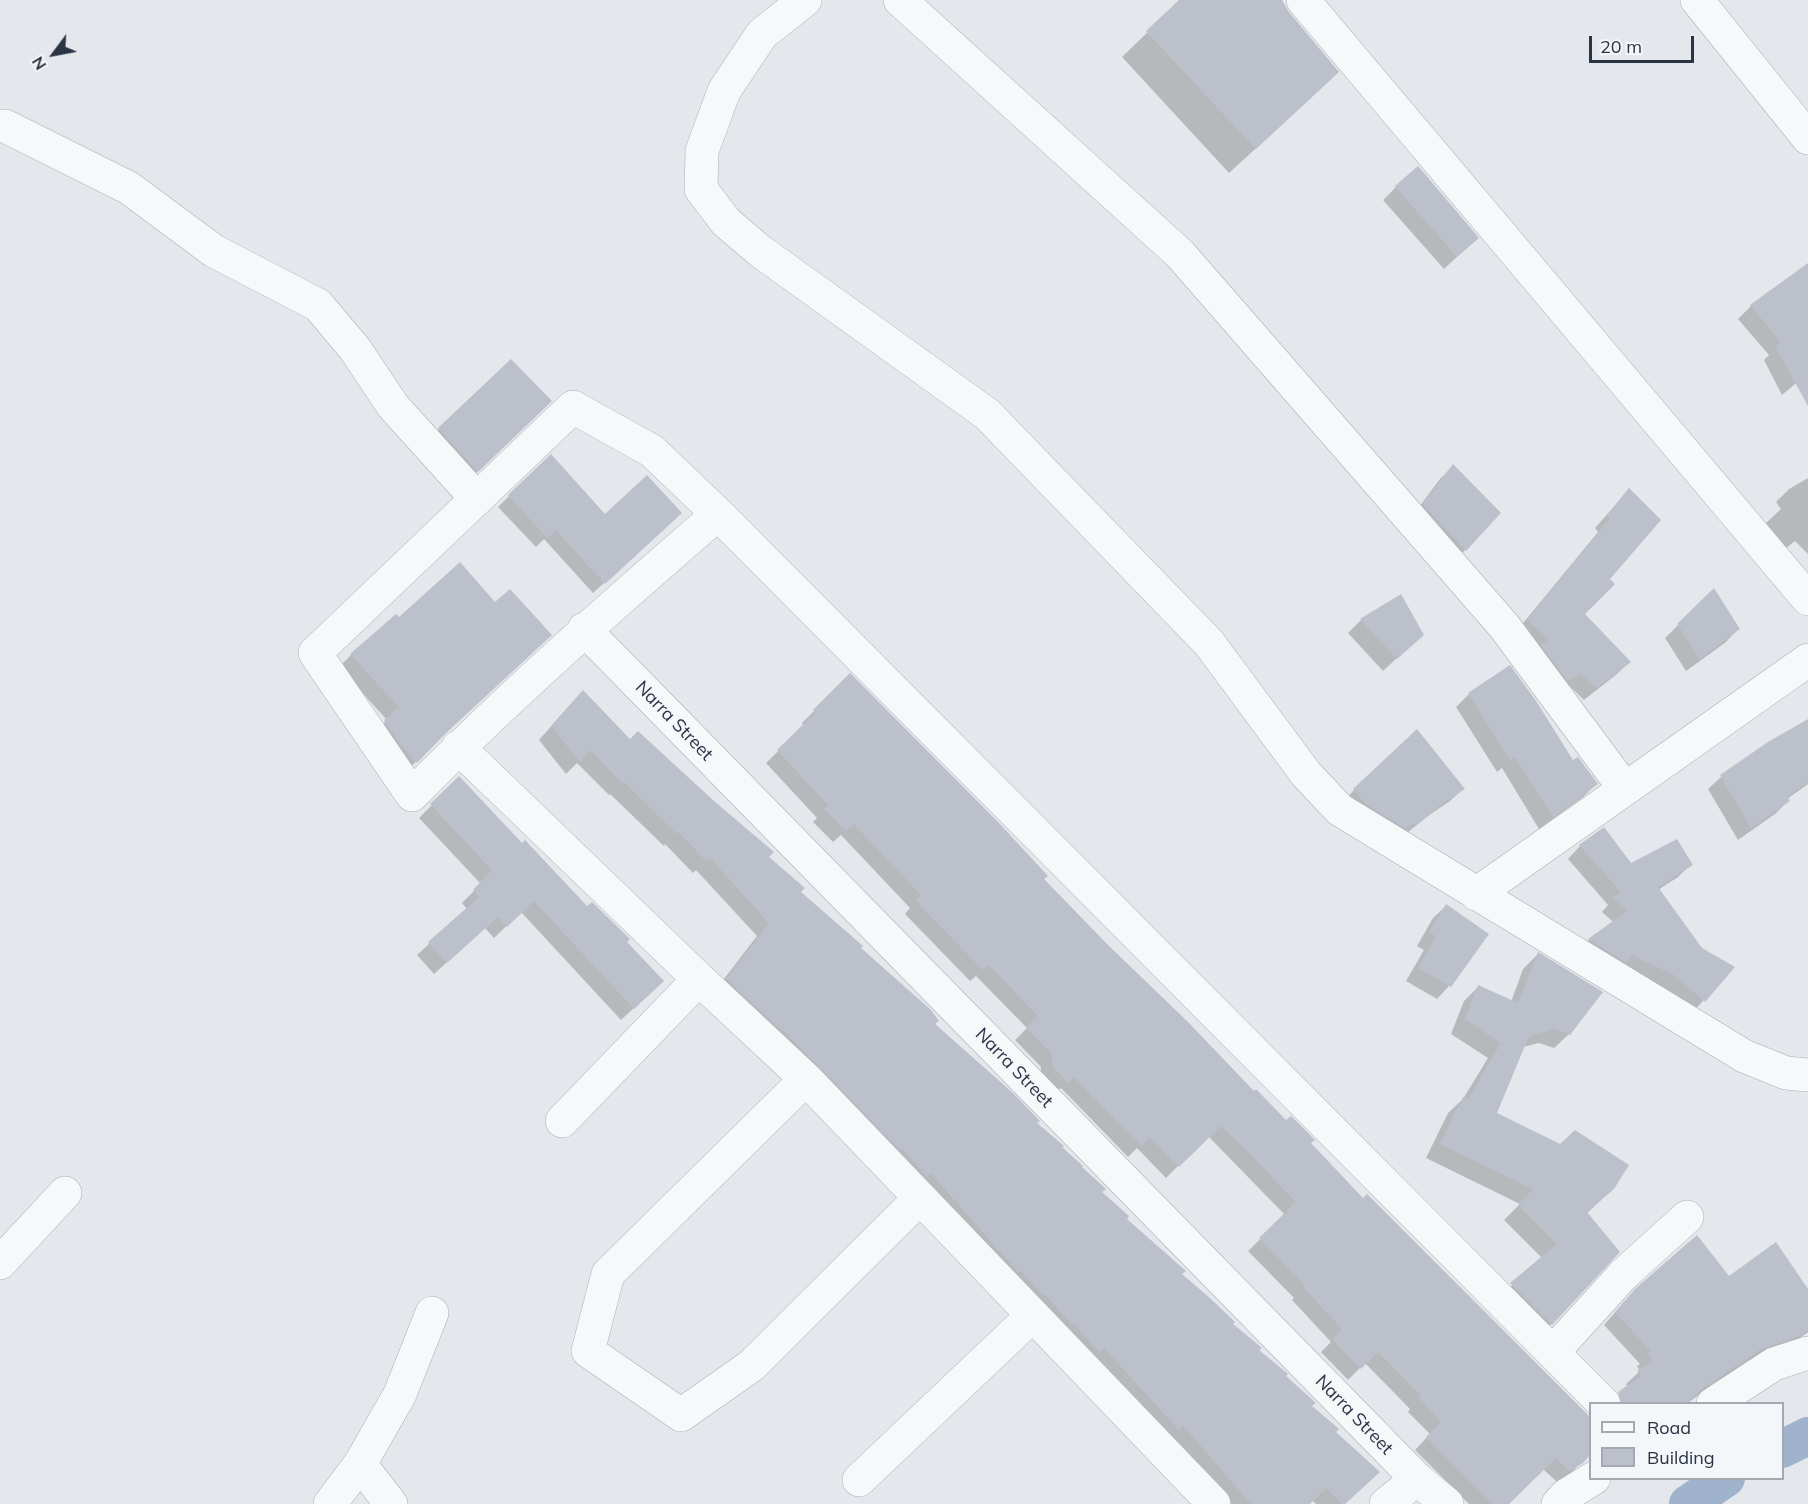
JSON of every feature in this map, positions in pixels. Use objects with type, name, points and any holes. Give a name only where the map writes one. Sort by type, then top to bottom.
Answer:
[{"type":"street","points":[[805,0],[762,34],[723,91],[702,151],[701,189],[726,222],[760,251],[987,414],[1209,643],[1306,774],[1340,810],[1744,1056],[1786,1073],[1808,1075]]},
{"type":"street","points":[[900,0],[1180,254],[1504,626],[1625,789]]},
{"type":"street","points":[[1303,0],[1808,599]]},
{"type":"street","points":[[1697,0],[1808,138]]},
{"type":"street","points":[[0,126],[5,126],[129,188],[214,251],[318,305],[355,349],[393,406],[477,499]]},
{"type":"street","points":[[718,514],[584,629],[458,747],[412,795],[315,653],[573,407],[652,451],[718,514],[1554,1351],[1602,1402]]},
{"type":"street","name":"Narra Street","points":[[584,629],[1417,1479],[1447,1504]]},
{"type":"street","points":[[1476,894],[1808,660]]},
{"type":"street","points":[[458,747],[806,1079],[1215,1504]]},
{"type":"street","points":[[562,1120],[699,979]]},
{"type":"street","points":[[806,1079],[608,1274],[588,1351],[681,1415],[751,1366],[920,1198]]},
{"type":"street","points":[[0,1263],[65,1193]]},
{"type":"street","points":[[1554,1351],[1623,1275],[1687,1217]]},
{"type":"street","points":[[330,1504],[360,1464],[400,1394],[432,1313]]},
{"type":"street","points":[[859,1480],[1033,1315]]},
{"type":"street","points":[[1716,1402],[1774,1364],[1808,1353]]},
{"type":"street","points":[[360,1464],[391,1504]]},
{"type":"street","points":[[1386,1504],[1417,1479]]},
{"type":"street","points":[[1558,1504],[1565,1496],[1592,1480]]},
{"type":"building","points":[[1179,0],[1282,0],[1289,12],[1339,72],[1256,149],[1146,31]]},
{"type":"building","points":[[1418,166],[1479,238],[1457,257],[1395,186]]},
{"type":"building","points":[[1808,263],[1808,406],[1775,346],[1781,342],[1750,305]]},
{"type":"building","points":[[511,359],[552,401],[478,472],[438,428]]},
{"type":"building","points":[[551,454],[605,514],[647,475],[682,513],[605,584],[556,530],[547,538],[508,495]]},
{"type":"building","points":[[1453,464],[1501,513],[1466,551],[1423,504]]},
{"type":"building","points":[[1629,488],[1661,520],[1610,579],[1615,584],[1585,614],[1631,662],[1597,688],[1581,674],[1568,681],[1541,645],[1549,639],[1527,620],[1610,518],[1607,515]]},
{"type":"building","points":[[460,562],[495,602],[510,589],[552,635],[417,763],[400,744],[384,720],[399,707],[350,654],[396,614],[399,617]]},
{"type":"building","points":[[1714,588],[1740,629],[1700,659],[1677,624]]},
{"type":"building","points":[[1401,594],[1424,635],[1397,659],[1360,619]]},
{"type":"building","points":[[1510,665],[1573,760],[1578,757],[1598,784],[1553,817],[1515,757],[1510,760],[1468,693]]},
{"type":"building","points":[[850,673],[997,821],[1048,876],[1044,879],[1108,945],[1188,1022],[1254,1091],[1256,1089],[1286,1120],[1291,1116],[1315,1140],[1311,1143],[1363,1198],[1367,1194],[1589,1416],[1589,1456],[1583,1463],[1569,1471],[1556,1458],[1509,1504],[1493,1504],[1426,1437],[1441,1422],[1419,1398],[1421,1396],[1378,1352],[1361,1369],[1332,1339],[1342,1329],[1303,1287],[1305,1285],[1259,1238],[1296,1202],[1249,1153],[1221,1126],[1179,1167],[1150,1137],[1141,1146],[1074,1077],[1068,1083],[1052,1066],[1052,1054],[1026,1027],[1038,1016],[989,965],[983,970],[916,901],[921,895],[854,824],[846,831],[824,809],[828,805],[777,750],[815,713],[813,710]]},
{"type":"building","points":[[583,690],[630,739],[638,731],[774,852],[769,857],[805,888],[801,892],[931,1010],[939,1021],[935,1024],[1013,1093],[1040,1121],[1037,1123],[1064,1146],[1062,1147],[1106,1189],[1102,1192],[1129,1216],[1127,1219],[1186,1271],[1182,1274],[1235,1322],[1233,1324],[1262,1348],[1259,1350],[1288,1374],[1286,1376],[1316,1403],[1312,1406],[1339,1429],[1336,1432],[1380,1472],[1345,1504],[1342,1504],[1326,1488],[1310,1504],[1251,1504],[1183,1425],[1179,1430],[1104,1348],[1099,1352],[1045,1294],[1044,1296],[1021,1271],[1019,1273],[931,1173],[927,1177],[903,1149],[901,1151],[782,1029],[726,979],[769,923],[710,858],[706,861],[679,832],[677,834],[590,750],[580,762],[551,726]]},
{"type":"building","points":[[1808,719],[1808,782],[1787,797],[1790,801],[1751,828],[1720,775],[1768,742]]},
{"type":"building","points":[[1417,729],[1465,789],[1416,825],[1413,823],[1405,828],[1366,804],[1353,789]]},
{"type":"building","points":[[459,776],[522,843],[525,840],[587,906],[592,902],[630,939],[627,942],[664,981],[634,1009],[534,901],[507,927],[498,917],[447,963],[428,942],[479,897],[473,890],[492,870],[430,804]]},
{"type":"building","points":[[1604,827],[1631,863],[1677,839],[1693,865],[1658,887],[1702,948],[1735,967],[1705,1002],[1676,976],[1632,955],[1626,962],[1588,939],[1627,911],[1613,898],[1621,892],[1579,845]]},
{"type":"building","points":[[1446,904],[1489,934],[1451,987],[1418,968],[1436,936],[1429,932]]},
{"type":"building","points":[[1538,952],[1603,992],[1570,1035],[1554,1029],[1529,1036],[1497,1113],[1560,1144],[1575,1130],[1629,1165],[1614,1189],[1587,1212],[1620,1252],[1552,1325],[1510,1283],[1557,1244],[1518,1205],[1533,1189],[1440,1144],[1463,1097],[1468,1099],[1501,1043],[1465,1019],[1478,985],[1518,1003]]},
{"type":"building","points":[[1697,1235],[1729,1276],[1776,1242],[1808,1289],[1808,1330],[1799,1336],[1761,1349],[1703,1388],[1687,1402],[1621,1402],[1618,1392],[1641,1376],[1637,1371],[1653,1361],[1648,1353],[1651,1351],[1615,1312],[1636,1288]]},
{"type":"waterway","points":[[1784,1448],[1808,1436]]},
{"type":"waterway","points":[[1688,1504],[1723,1480]]}]
